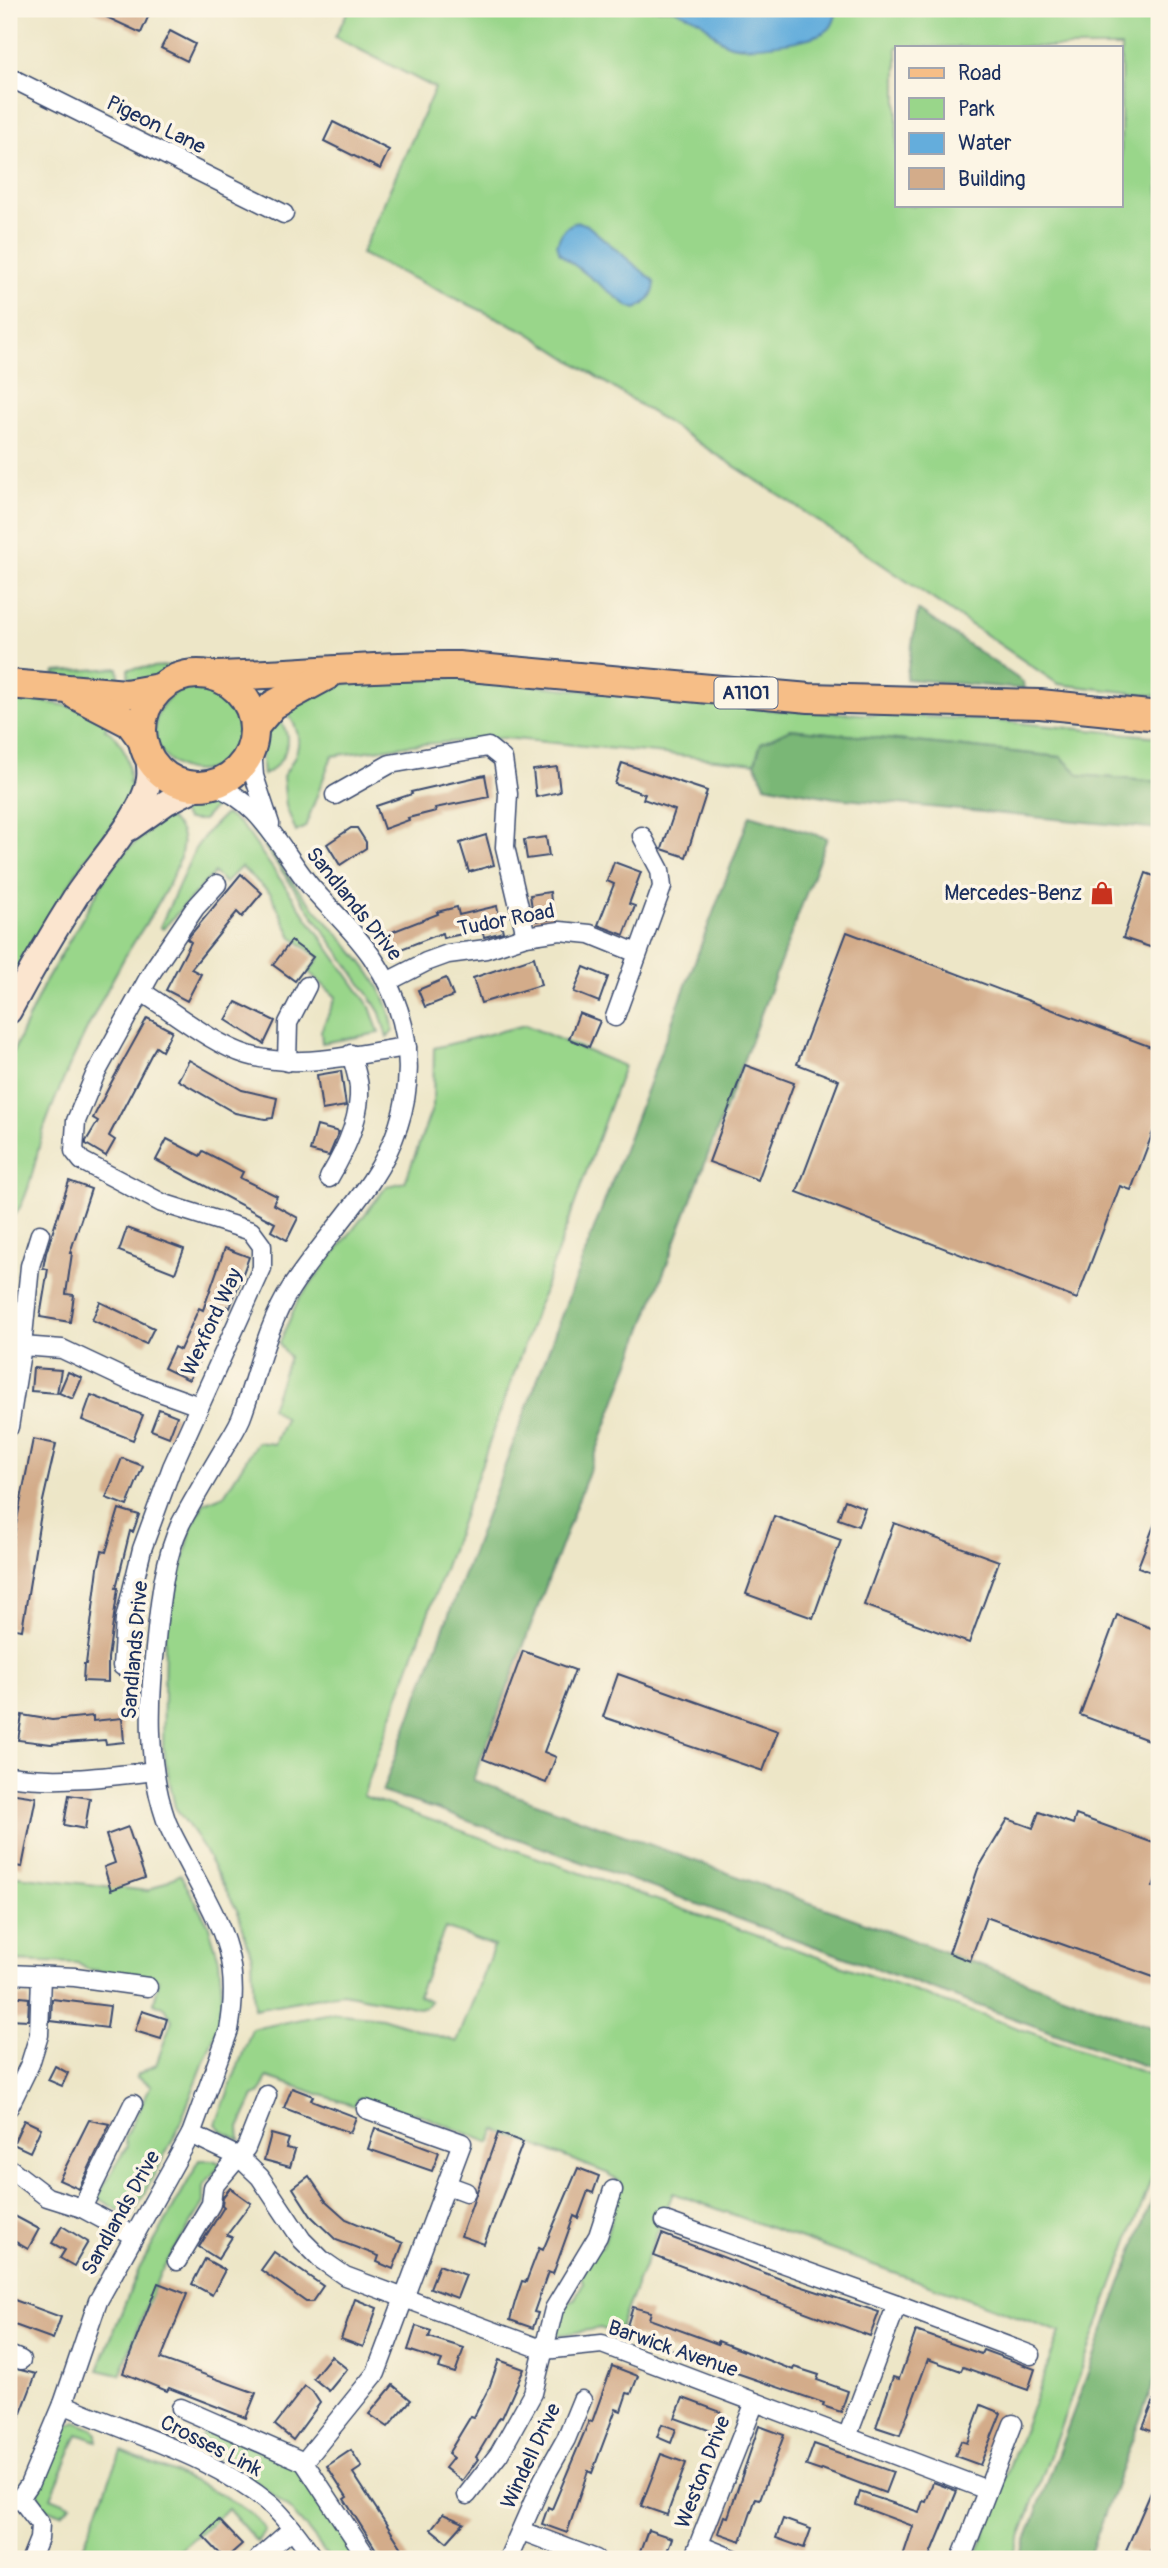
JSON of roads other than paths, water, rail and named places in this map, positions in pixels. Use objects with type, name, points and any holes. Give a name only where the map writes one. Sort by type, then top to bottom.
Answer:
[{"type":"main road","name":"A1101","points":[[215,676],[401,665],[458,666],[809,698],[1040,704],[1159,716]]},
{"type":"main road","name":"A1101","points":[[253,737],[274,705],[334,671]]},
{"type":"main road","points":[[9,684],[126,694],[159,688],[186,674],[200,673],[230,683],[243,695],[251,710],[253,737],[243,764],[229,777],[160,807],[124,833]]},
{"type":"main road","points":[[61,688],[130,723],[158,769],[170,779],[184,785],[205,786]]},
{"type":"main road","points":[[9,1011],[48,939],[92,872],[124,833],[142,799],[149,779],[142,720],[148,703],[159,688]]},
{"type":"street","name":"Pigeon Lane","points":[[9,77],[284,214]]},
{"type":"street","name":"Sandlands Drive","points":[[253,737],[254,776],[275,837]]},
{"type":"street","points":[[335,795],[390,764],[488,747],[503,759],[508,794],[505,848],[526,936]]},
{"type":"street","name":"Sandlands Drive","points":[[15,2499],[29,2486],[63,2404],[98,2301],[191,2134],[229,2030],[232,2012],[233,1980],[229,1949],[218,1921],[167,1822],[154,1771],[149,1700],[164,1574],[180,1526],[242,1416],[254,1374],[289,1291],[374,1177],[395,1138],[408,1076],[403,1018],[387,982],[371,956],[311,887],[248,805],[226,789],[205,786]]},
{"type":"street","points":[[615,1017],[662,887],[660,870],[642,836]]},
{"type":"street","name":"Wexford Way","points":[[122,1666],[135,1546],[262,1268],[262,1246],[251,1231],[162,1203],[82,1161],[74,1151],[76,1121],[95,1075],[153,970],[195,908],[217,884]]},
{"type":"street","name":"Tudor Road","points":[[387,982],[448,954],[560,931],[590,934],[637,953]]},
{"type":"street","points":[[288,1062],[288,1023],[307,986]]},
{"type":"street","points":[[142,992],[210,1036],[247,1054],[288,1062],[407,1047]]},
{"type":"street","points":[[329,1178],[343,1155],[356,1113],[359,1088],[351,1054]]},
{"type":"street","points":[[9,1427],[22,1346],[30,1266],[40,1234]]},
{"type":"street","points":[[22,1346],[62,1349],[132,1382],[199,1406]]},
{"type":"street","points":[[9,1776],[27,1779],[102,1778],[154,1771]]},
{"type":"street","points":[[9,1974],[75,1977],[148,1987]]},
{"type":"street","points":[[9,2107],[30,2064],[39,2035],[41,1976]]},
{"type":"street","points":[[177,2261],[211,2204],[214,2188],[246,2148],[267,2095]]},
{"type":"street","points":[[82,2208],[133,2104]]},
{"type":"street","points":[[304,2462],[376,2373],[463,2143],[366,2109]]},
{"type":"street","name":"Barwick Avenue","points":[[191,2134],[239,2157],[260,2177],[302,2240],[322,2260],[345,2276],[544,2350],[602,2344],[987,2490]]},
{"type":"street","points":[[9,2168],[47,2197],[82,2208],[134,2236]]},
{"type":"street","points":[[447,2185],[466,2192]]},
{"type":"street","points":[[467,2495],[499,2454],[533,2393],[554,2309],[598,2236],[613,2190]]},
{"type":"street","points":[[665,2221],[1031,2355]]},
{"type":"street","points":[[847,2437],[897,2304]]},
{"type":"street","name":"Windell Drive","points":[[508,2559],[582,2400]]},
{"type":"street","name":"Weston Drive","points":[[696,2552],[755,2402]]},
{"type":"street","name":"Crosses Link","points":[[63,2404],[111,2425],[156,2440],[212,2468],[273,2507],[315,2559]]},
{"type":"street","points":[[181,2408],[304,2462],[368,2559]]},
{"type":"street","points":[[961,2559],[1013,2424]]},
{"type":"street","points":[[15,2499],[40,2524],[39,2539],[31,2559]]},
{"type":"street","points":[[258,2559],[292,2529]]},
{"type":"street","name":"Windell Drive","points":[[522,2531],[596,2559]]},
{"type":"street","points":[[696,2552],[734,2559]]},
{"type":"water","points":[[674,9],[827,9],[836,14],[830,27],[810,37],[764,45],[737,46],[724,42],[700,21]]},
{"type":"water","points":[[578,222],[587,225],[654,281],[650,298],[636,309],[628,306],[560,254],[557,244],[560,236],[567,227]]},
{"type":"place","name":"Mercedes-Benz","points":[[1102,893]]}]
